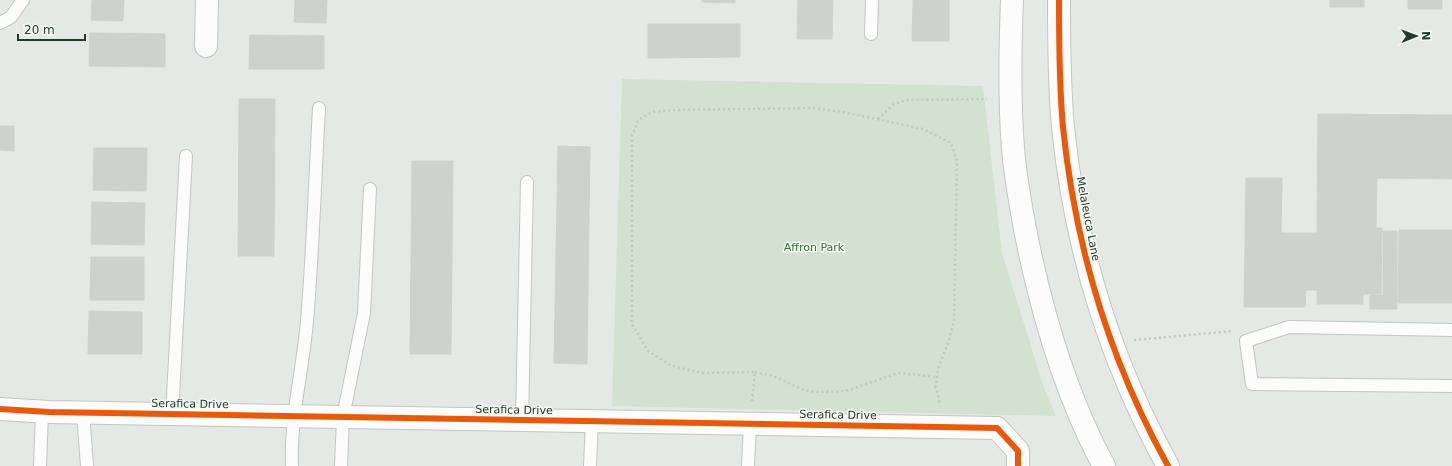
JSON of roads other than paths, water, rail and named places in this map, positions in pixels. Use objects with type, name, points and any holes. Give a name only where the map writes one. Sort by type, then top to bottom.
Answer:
[{"type":"street","points":[[206,0],[206,46]]},
{"type":"street","points":[[1012,0],[1009,84],[1013,149],[1022,213],[1035,278],[1052,342],[1075,405],[1099,457]]},
{"type":"street","name":"Melaleuca Lane","points":[[1059,0],[1059,55],[1063,127],[1071,189],[1085,256],[1103,319],[1127,382],[1148,430],[1168,466]]},
{"type":"street","name":"Serafica Drive","points":[[0,409],[42,412],[996,428],[1018,459]]},
{"type":"lane","points":[[0,23],[11,17],[23,0]]},
{"type":"lane","points":[[871,34],[872,0]]},
{"type":"lane","points":[[292,466],[291,451],[307,322],[319,108]]},
{"type":"lane","points":[[172,414],[186,156]]},
{"type":"lane","points":[[522,420],[527,182]]},
{"type":"lane","points":[[341,466],[343,417],[364,313],[370,189]]},
{"type":"lane","points":[[1452,330],[1289,327],[1246,342],[1252,384],[1452,386]]},
{"type":"lane","points":[[40,466],[42,412]]},
{"type":"lane","points":[[83,412],[87,466]]},
{"type":"lane","points":[[590,466],[592,421]]},
{"type":"lane","points":[[748,466],[750,424]]},
{"type":"park label","name":"Affron Park","points":[[814,247]]}]
